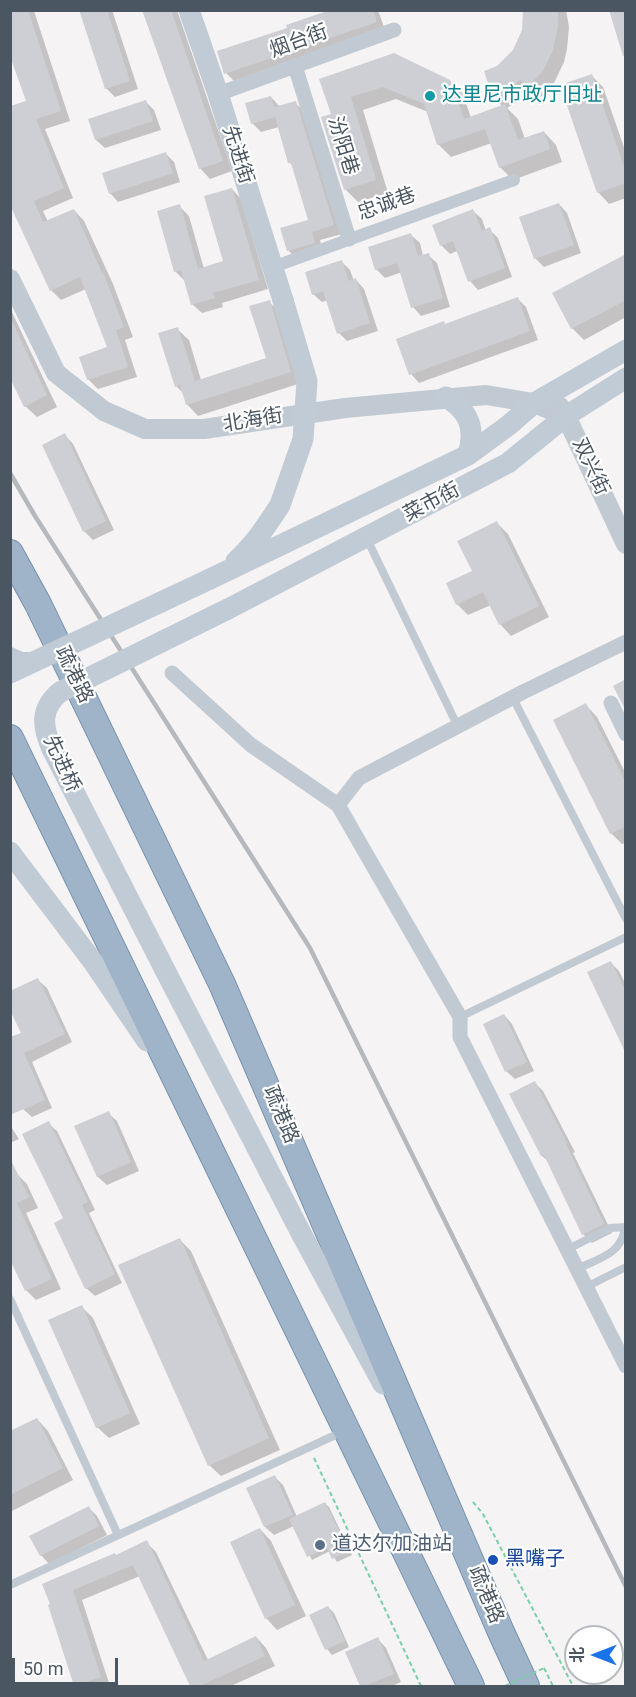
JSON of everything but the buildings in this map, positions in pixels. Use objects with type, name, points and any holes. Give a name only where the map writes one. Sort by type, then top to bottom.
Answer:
[{"type":"highway","name":"疏港路","points":[[10,553],[38,604],[222,984],[526,1686]]},
{"type":"highway","points":[[10,738],[471,1686]]},
{"type":"main road","name":"先进街","points":[[189,10],[218,94],[307,381],[303,439],[280,505],[248,550],[217,575]]},
{"type":"main road","name":"菜市街","points":[[217,575],[468,455],[542,398],[626,350]]},
{"type":"main road","name":"菜市街","points":[[228,609],[508,463],[566,416],[626,378]]},
{"type":"main road","points":[[446,397],[459,405],[466,415],[472,441],[468,455]]},
{"type":"main road","points":[[10,673],[217,575]]},
{"type":"main road","name":"先进桥","points":[[228,609],[60,692],[45,710],[43,722],[52,749],[302,1235],[434,1477]]},
{"type":"main road","points":[[10,852],[94,963],[188,1104]]},
{"type":"street","name":"烟台街","points":[[218,94],[394,30]]},
{"type":"street","name":"汾阳巷","points":[[295,66],[349,239]]},
{"type":"street","name":"忠诚巷","points":[[273,267],[514,180]]},
{"type":"street","name":"北海街","points":[[10,279],[56,373],[104,411],[145,429],[204,429],[345,408],[486,394],[542,398],[566,416]]},
{"type":"street","name":"双兴街","points":[[566,416],[626,544]]},
{"type":"street","points":[[10,541],[38,604]]},
{"type":"street","points":[[338,805],[359,778],[626,642]]},
{"type":"street","points":[[10,657],[21,662],[34,662]]},
{"type":"street","points":[[172,673],[251,745],[338,805],[460,1017],[460,1037],[626,1366]]},
{"type":"street","points":[[611,704],[626,734]]},
{"type":"lane","points":[[366,537],[458,727]]},
{"type":"lane","points":[[513,698],[626,919]]},
{"type":"lane","points":[[460,1017],[626,937]]},
{"type":"lane","points":[[568,1249],[610,1228],[625,1227],[624,1238],[616,1250],[577,1269]]},
{"type":"lane","points":[[586,1287],[626,1267]]},
{"type":"lane","points":[[10,1299],[118,1535]]},
{"type":"lane","points":[[10,1585],[346,1430]]},
{"type":"path","points":[[309,1447],[421,1686]]},
{"type":"path","points":[[473,1502],[483,1514],[573,1686]]},
{"type":"path","points":[[505,1686],[544,1668],[553,1686]]},
{"type":"railway","points":[[10,473],[35,516],[310,948],[626,1587]]},
{"type":"place","name":"达里尼市政厅旧址","points":[[430,96]]},
{"type":"place","name":"道达尔加油站","points":[[320,1545]]},
{"type":"place","name":"黑嘴子","points":[[493,1560]]}]
